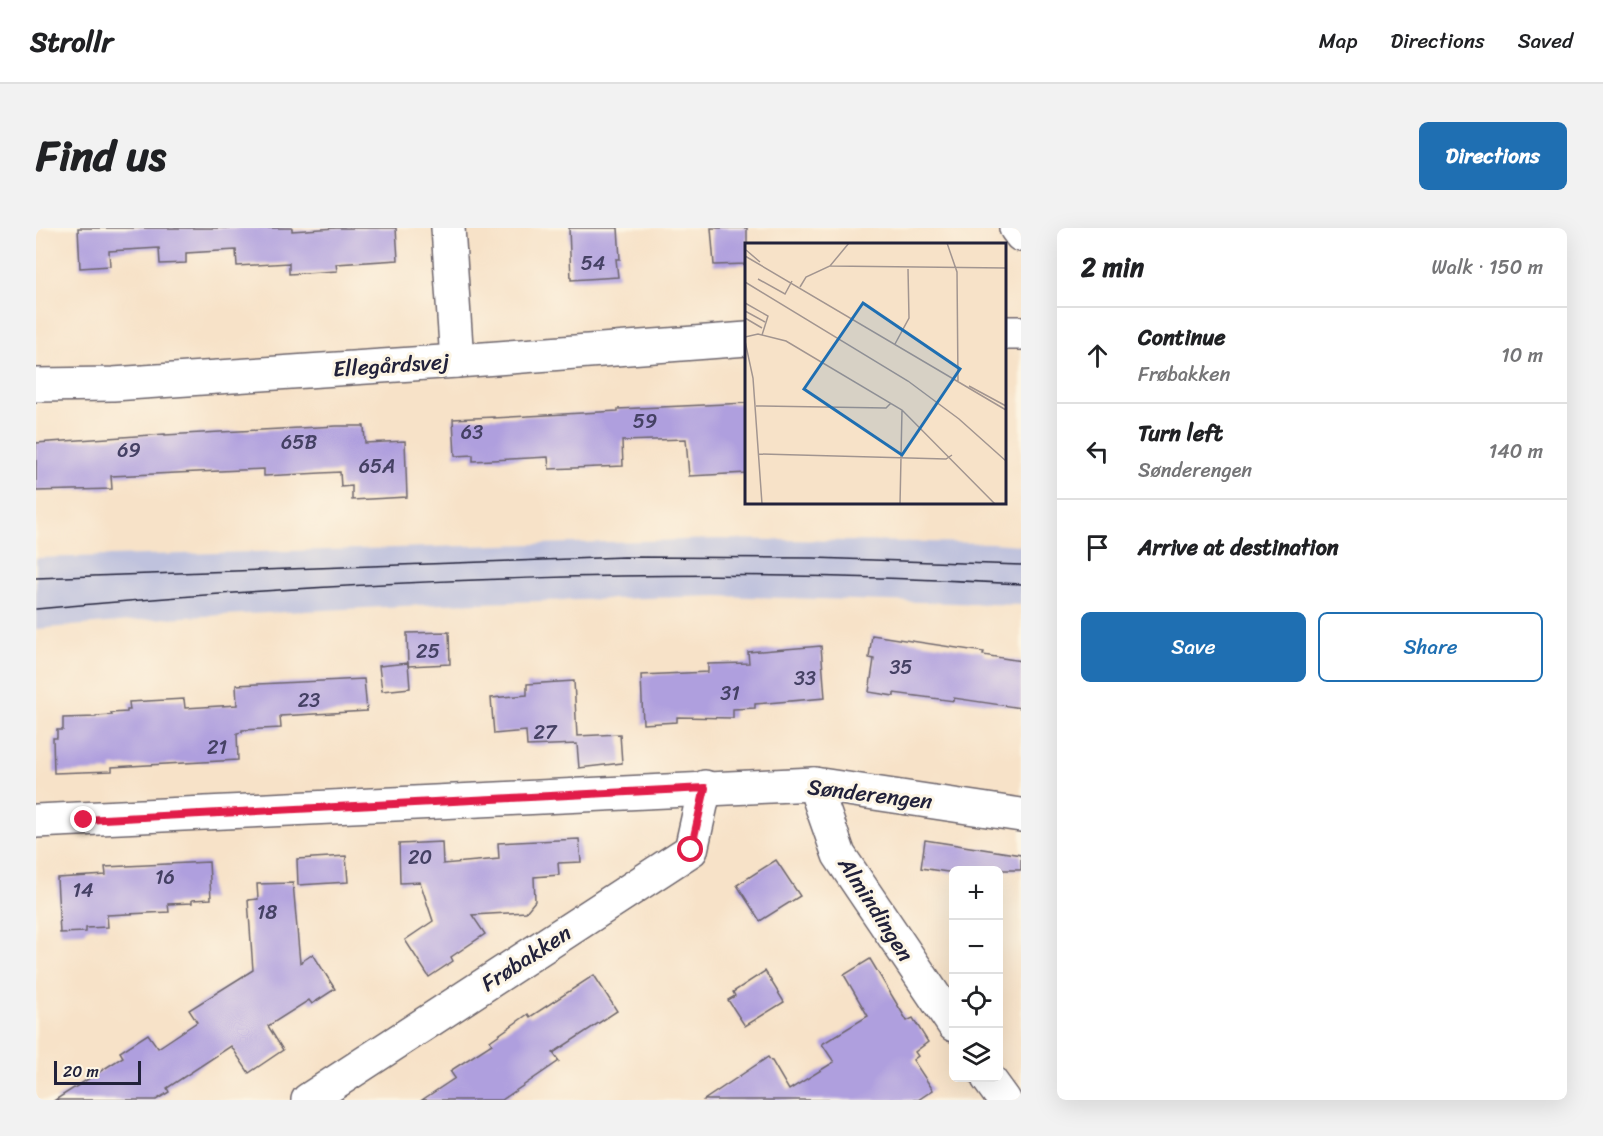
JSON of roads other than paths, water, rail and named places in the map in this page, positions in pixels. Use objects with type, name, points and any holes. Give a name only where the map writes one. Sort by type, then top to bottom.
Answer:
[{"type":"street","points":[[448,228],[457,361]]},
{"type":"street","points":[[1016,228],[1021,236]]},
{"type":"street","name":"Ellegårdsvej","points":[[36,385],[113,384],[745,339]]},
{"type":"street","name":"Sønderengen","points":[[36,822],[814,784],[1021,815]]},
{"type":"street","name":"Almindingen","points":[[814,784],[839,855],[949,1018]]},
{"type":"street","name":"Frøbakken","points":[[308,1100],[691,850],[705,788]]},
{"type":"street","points":[[991,1082],[1004,1100]]},
{"type":"tram line","points":[[36,578],[624,557],[814,558],[1021,565]]},
{"type":"tram line","points":[[36,609],[282,590],[528,578],[775,576],[898,578],[1021,584]]}]
